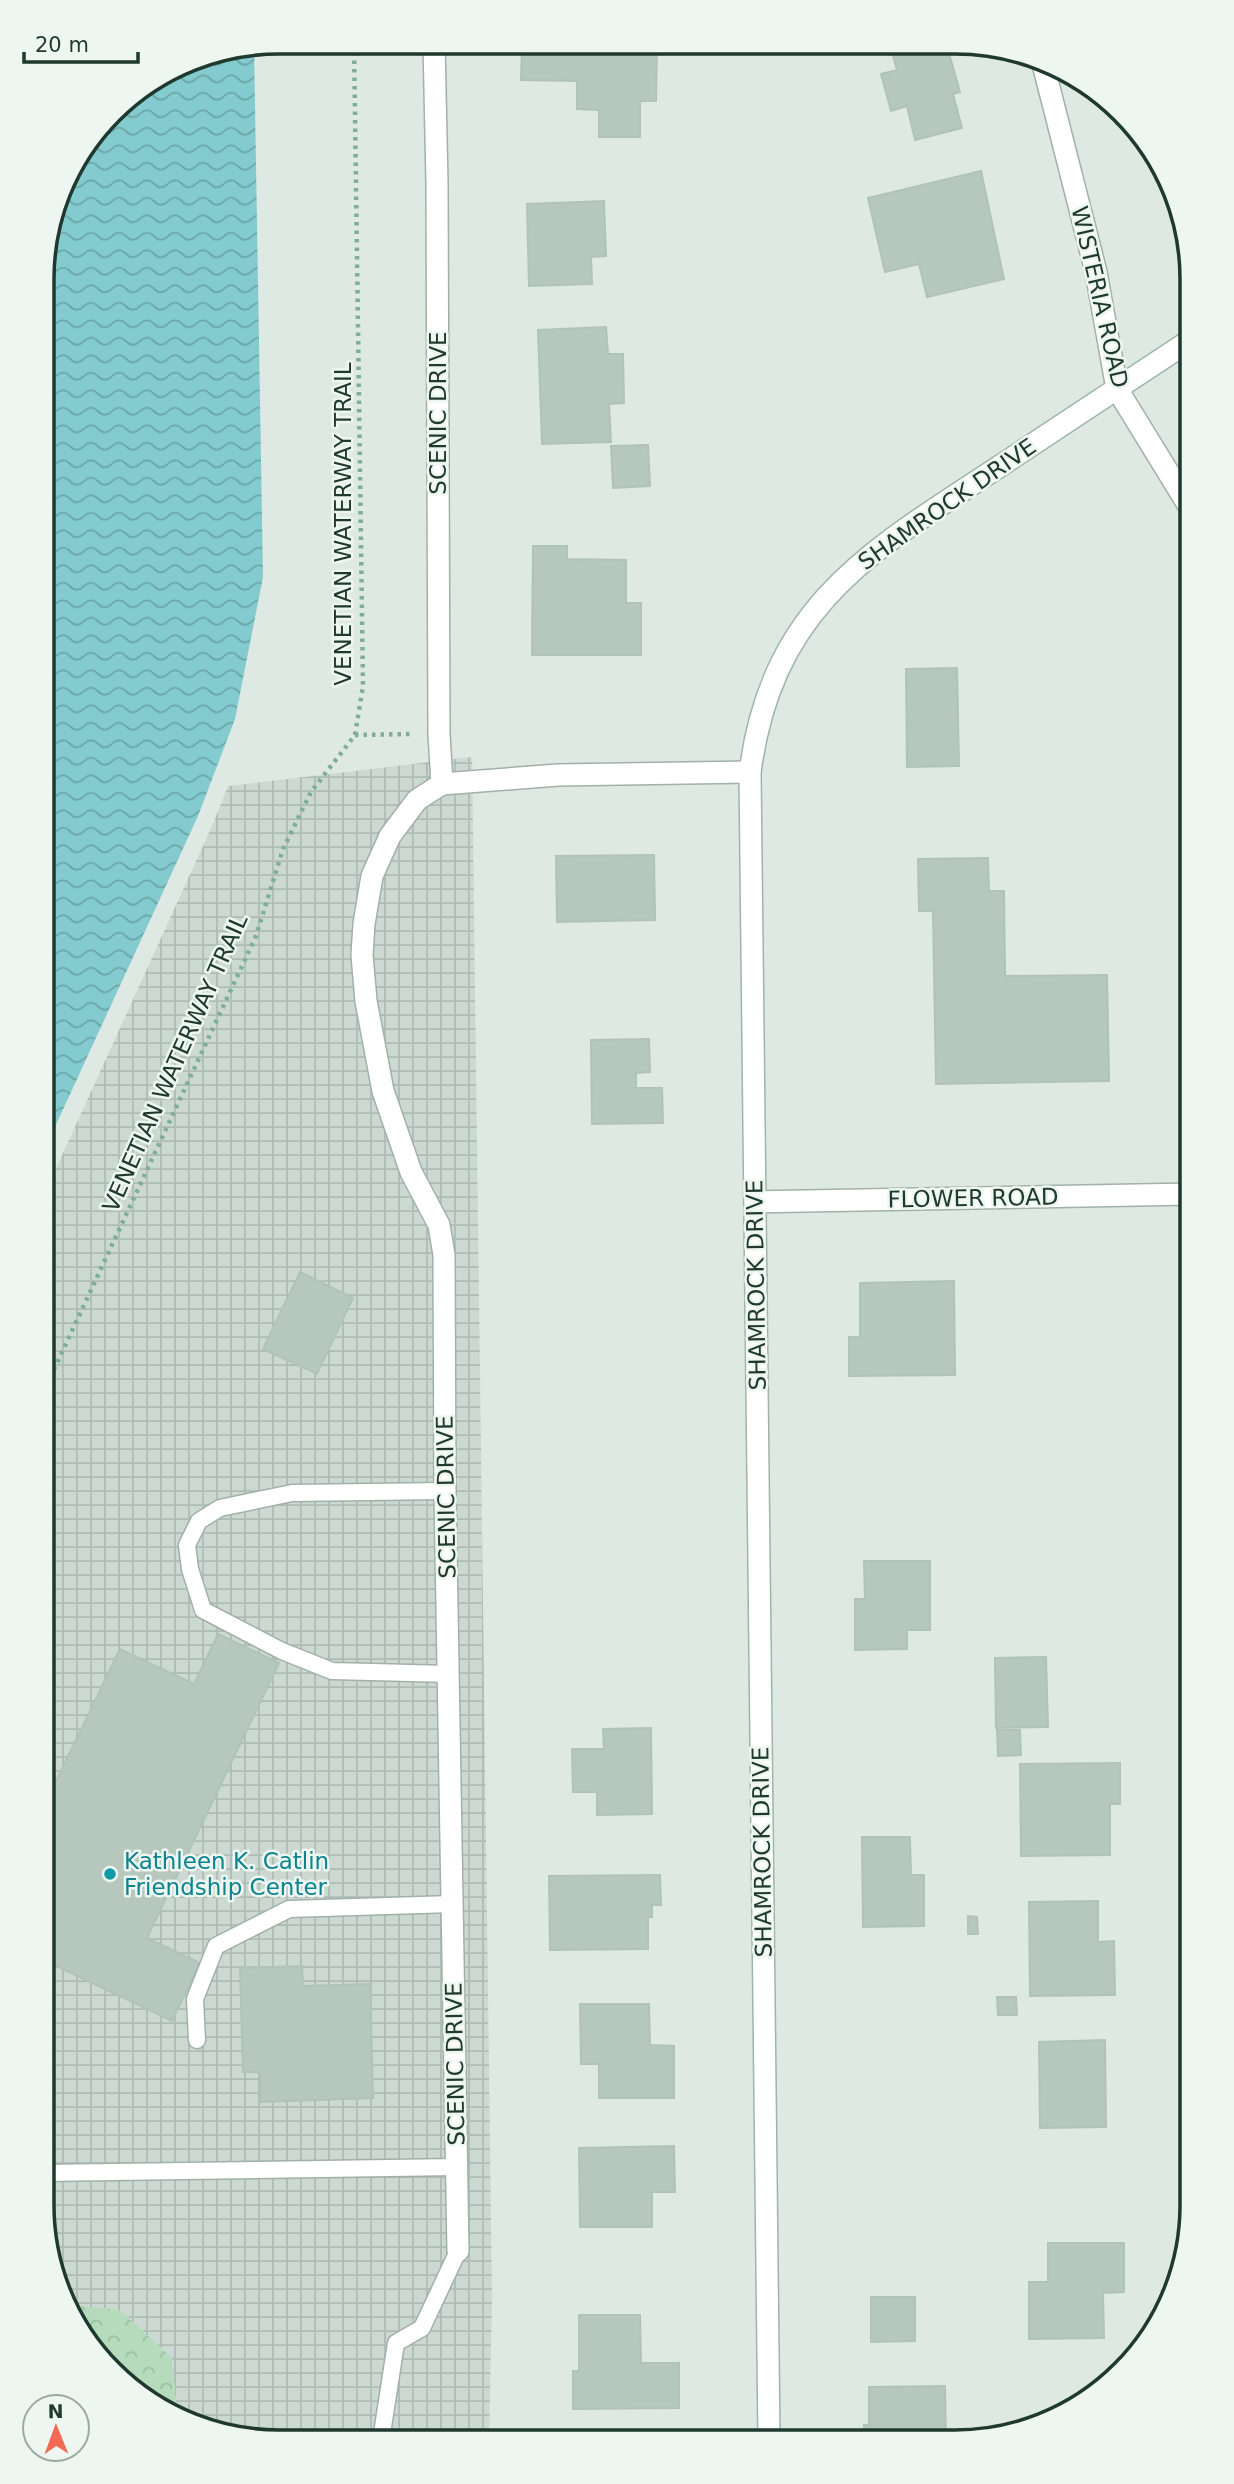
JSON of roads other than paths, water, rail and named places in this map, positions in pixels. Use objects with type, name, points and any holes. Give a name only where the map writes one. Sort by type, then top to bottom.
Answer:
[{"type":"street","name":"SCENIC DRIVE","points":[[434,55],[439,734],[442,784],[417,800],[390,836],[372,876],[362,955],[366,1001],[383,1091],[411,1172],[439,1225],[444,1255],[445,1491],[458,2251]]},
{"type":"street","name":"WISTERIA ROAD","points":[[1045,73],[1096,272],[1118,389],[1180,491]]},
{"type":"street","name":"SHAMROCK DRIVE","points":[[769,2430],[750,772],[755,738],[765,702],[798,632],[844,577],[910,525],[1180,347]]},
{"type":"street","points":[[442,784],[558,775],[750,772]]},
{"type":"street","name":"FLOWER ROAD","points":[[755,1202],[1180,1194]]},
{"type":"lane","points":[[445,1491],[292,1493],[220,1508],[199,1521],[187,1545],[190,1569],[203,1610],[282,1651],[332,1671],[450,1674]]},
{"type":"lane","points":[[197,2040],[195,1999],[216,1946],[289,1909],[453,1905]]},
{"type":"lane","points":[[54,2174],[457,2167]]},
{"type":"lane","points":[[383,2430],[396,2343],[422,2328],[458,2251]]},
{"type":"water","points":[[254,56],[263,577],[235,719],[198,816],[55,1128],[56,250],[71,193],[92,154],[120,120],[154,92],[193,71],[221,62]]},
{"type":"place","name":"Kathleen K. Catlin Friendship Center","points":[[110,1874]]}]
